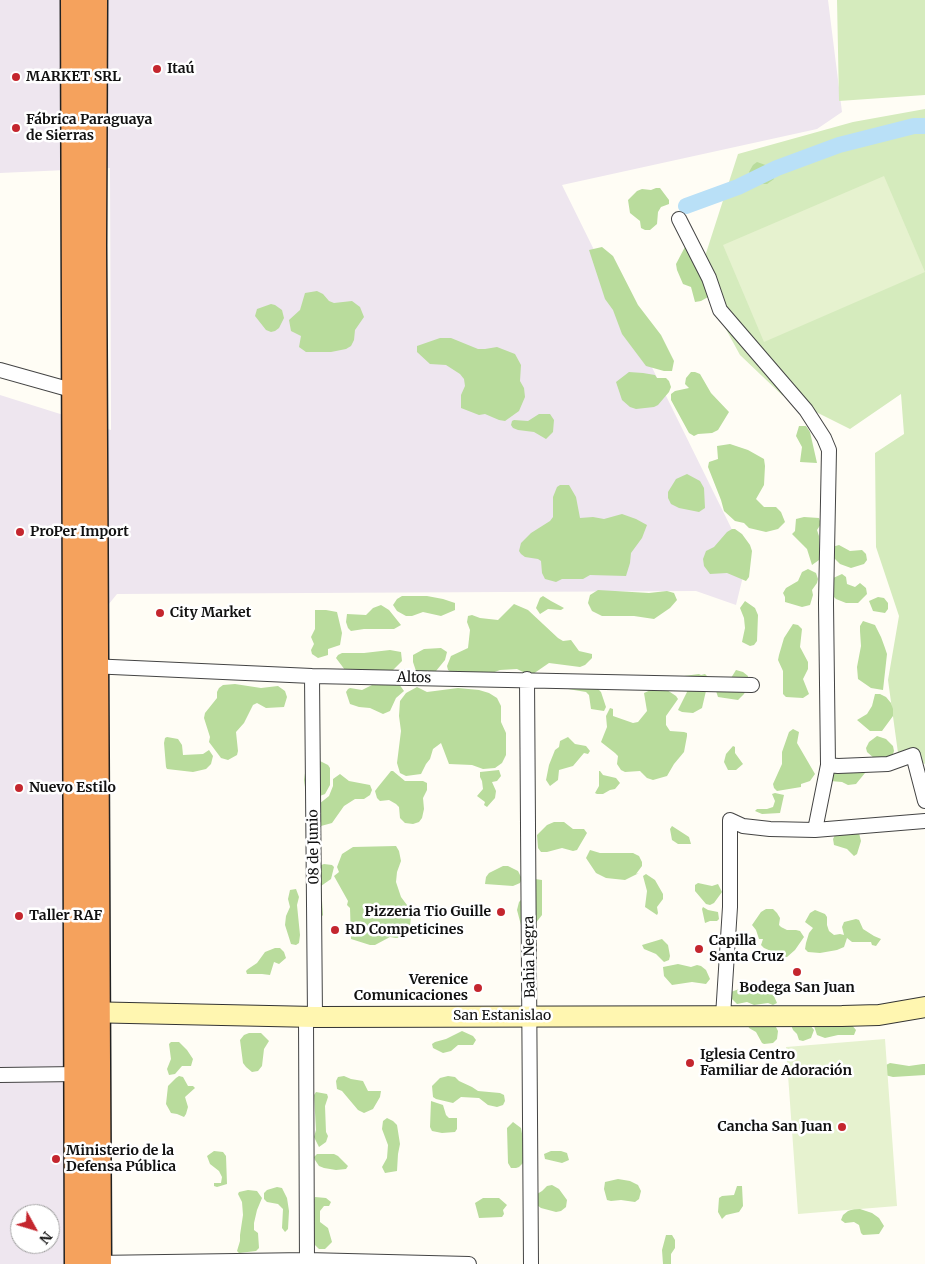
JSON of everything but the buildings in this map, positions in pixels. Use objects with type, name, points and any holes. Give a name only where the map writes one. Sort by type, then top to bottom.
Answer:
[{"type":"highway","points":[[74,0],[84,245],[88,1264]]},
{"type":"highway","points":[[85,532],[75,391],[84,245],[94,0]]},
{"type":"highway","points":[[87,1012],[78,1074],[88,1264]]},
{"type":"main road","name":"San Estanislao","points":[[87,1012],[311,1017],[723,1016],[879,1015],[925,1007]]},
{"type":"street","points":[[680,219],[709,278],[720,310],[806,410],[824,438],[829,450],[826,603],[828,765],[815,830]]},
{"type":"street","points":[[0,370],[75,391]]},
{"type":"street","name":"Altos","points":[[86,666],[312,676],[752,684]]},
{"type":"street","name":"08 de Junio","points":[[307,1262],[311,1017],[312,676]]},
{"type":"street","name":"Bahia Negra","points":[[527,679],[531,1264]]},
{"type":"street","points":[[828,765],[888,764],[913,755],[925,801]]},
{"type":"street","points":[[723,1016],[730,907],[730,820],[742,826],[815,830],[925,821]]},
{"type":"street","points":[[0,1075],[78,1074]]},
{"type":"street","points":[[88,1264],[307,1262],[469,1264]]},
{"type":"shaded area","points":[[0,0],[828,0],[842,112],[817,129],[562,185],[747,560],[736,605],[696,591],[117,594],[65,658],[70,1264],[0,1264],[0,395],[111,430],[110,168],[0,173]]},
{"type":"green space","points":[[837,0],[925,0],[925,95],[839,101]]},
{"type":"green space","points":[[925,109],[925,764],[898,753],[888,680],[899,616],[876,547],[875,453],[904,434],[901,394],[850,429],[782,395],[740,355],[698,278],[738,154],[853,122]]},
{"type":"green space","points":[[757,162],[771,167],[774,179],[767,184],[755,184],[751,181],[749,172]]},
{"type":"green space","points":[[884,176],[925,272],[764,342],[723,245]]},
{"type":"green space","points":[[660,188],[669,200],[669,204],[661,207],[658,212],[657,224],[650,230],[645,230],[641,228],[640,221],[630,213],[628,200],[637,191]]},
{"type":"green space","points":[[686,245],[712,291],[708,297],[701,301],[695,302],[691,287],[683,284],[677,270],[676,264]]},
{"type":"green space","points":[[602,247],[613,256],[638,305],[661,335],[674,361],[672,371],[664,371],[646,366],[622,334],[613,310],[605,299],[589,250]]},
{"type":"green space","points":[[317,291],[334,303],[352,301],[360,307],[364,317],[355,330],[351,346],[346,349],[331,352],[306,352],[299,347],[301,336],[291,331],[289,320],[300,310],[305,293]]},
{"type":"green space","points":[[271,304],[282,310],[284,318],[279,328],[271,332],[266,330],[255,316],[257,309]]},
{"type":"green space","points":[[440,338],[451,338],[478,349],[497,347],[515,354],[521,365],[520,381],[524,388],[525,397],[519,411],[505,421],[485,414],[479,415],[461,408],[461,395],[465,386],[464,379],[446,365],[430,364],[417,352],[417,346]]},
{"type":"green space","points":[[629,372],[666,378],[671,387],[669,392],[654,407],[636,409],[630,407],[622,400],[616,382]]},
{"type":"green space","points":[[691,372],[700,374],[711,393],[729,412],[718,430],[712,433],[694,436],[689,433],[671,400],[671,394],[675,391],[689,388],[685,384],[686,378]]},
{"type":"green space","points":[[539,414],[550,414],[554,420],[553,432],[546,439],[534,432],[513,428],[511,425],[514,420],[528,421]]},
{"type":"green space","points":[[799,426],[806,426],[810,432],[817,463],[800,462],[802,447],[796,436]]},
{"type":"green space","points":[[730,444],[748,450],[764,459],[764,485],[756,499],[764,507],[776,507],[781,512],[785,522],[778,529],[766,532],[749,528],[744,523],[735,521],[724,511],[708,467],[709,462],[718,459],[717,446]]},
{"type":"green space","points":[[687,474],[700,481],[704,488],[705,508],[699,512],[679,508],[671,504],[668,498],[668,492],[676,479]]},
{"type":"green space","points":[[569,485],[576,497],[580,518],[593,517],[604,519],[622,514],[647,525],[642,538],[631,553],[626,576],[590,575],[583,579],[562,579],[556,582],[545,579],[542,573],[541,561],[525,557],[521,554],[519,551],[521,543],[553,517],[553,497],[557,487]]},
{"type":"green space","points":[[804,517],[819,518],[821,524],[817,530],[819,536],[819,560],[812,565],[807,549],[792,534],[795,531],[796,519]]},
{"type":"green space","points":[[732,529],[742,534],[752,551],[749,577],[746,581],[727,573],[710,574],[704,566],[703,559],[706,551],[714,547]]},
{"type":"green space","points":[[839,545],[850,551],[862,550],[866,554],[867,560],[864,564],[851,568],[840,564],[832,556],[832,547]]},
{"type":"green space","points":[[808,569],[816,573],[818,579],[812,590],[813,595],[810,605],[802,607],[785,602],[783,593],[786,588],[798,581],[802,572]]},
{"type":"green space","points":[[842,574],[846,577],[847,584],[855,587],[860,583],[866,588],[867,594],[858,603],[846,603],[836,599],[831,594],[831,579]]},
{"type":"green space","points":[[598,590],[649,593],[667,591],[674,593],[677,600],[670,608],[654,619],[634,616],[602,616],[592,611],[588,603],[590,595]]},
{"type":"green space","points":[[402,596],[427,596],[443,599],[455,603],[455,610],[441,616],[423,612],[406,616],[397,611],[393,605]]},
{"type":"green space","points":[[543,596],[564,608],[561,610],[548,609],[540,614],[536,608],[540,598]]},
{"type":"green space","points":[[878,597],[884,598],[888,603],[888,609],[885,613],[873,611],[869,601]]},
{"type":"green space","points":[[745,601],[755,608],[758,615],[757,641],[754,645],[750,646],[742,642],[745,628],[740,608]]},
{"type":"green space","points":[[514,604],[528,610],[558,638],[563,641],[571,640],[579,651],[592,654],[592,658],[580,667],[549,663],[533,674],[517,669],[500,670],[492,673],[456,675],[448,670],[447,666],[451,656],[468,648],[470,630],[467,622],[468,616],[472,615],[498,620]]},
{"type":"green space","points":[[381,605],[389,610],[401,625],[394,629],[351,631],[348,628],[346,622],[347,614],[366,615],[373,608]]},
{"type":"green space","points":[[315,610],[337,612],[342,633],[340,645],[328,649],[328,655],[318,658],[312,654],[311,650],[314,644],[311,637],[315,629]]},
{"type":"green space","points":[[863,621],[875,625],[887,654],[883,690],[871,688],[858,679],[857,667],[861,646],[860,626]]},
{"type":"green space","points":[[793,624],[798,625],[802,629],[800,647],[808,662],[808,669],[803,679],[809,694],[803,698],[786,697],[783,694],[783,671],[778,660],[784,638]]},
{"type":"green space","points":[[441,648],[447,652],[445,660],[436,671],[429,674],[420,674],[416,671],[413,655],[424,649]]},
{"type":"green space","points":[[390,650],[401,652],[402,661],[391,672],[345,670],[336,658],[342,653]]},
{"type":"green space","points":[[736,670],[748,676],[747,688],[744,694],[738,700],[718,697],[716,691],[731,678]]},
{"type":"green space","points":[[705,674],[709,678],[702,708],[693,713],[678,710],[687,692],[683,679],[684,676]]},
{"type":"green space","points":[[376,683],[399,684],[404,691],[396,698],[390,711],[383,714],[370,708],[350,704],[346,692],[348,689],[362,690]]},
{"type":"green space","points":[[235,684],[261,688],[278,686],[285,691],[287,697],[284,707],[266,708],[257,703],[253,705],[244,723],[236,732],[237,755],[228,760],[221,758],[209,742],[210,737],[204,718],[205,713],[217,698],[219,688],[223,685]]},
{"type":"green space","points":[[417,687],[427,692],[458,688],[479,690],[497,698],[501,706],[501,722],[506,733],[506,755],[502,763],[495,768],[483,769],[472,765],[449,764],[441,743],[433,749],[430,759],[421,774],[406,776],[400,773],[397,763],[401,731],[400,701],[406,693]]},
{"type":"green space","points":[[565,687],[596,687],[601,692],[606,707],[604,711],[591,709],[589,695],[586,692]]},
{"type":"green space","points":[[655,688],[667,690],[678,699],[666,716],[666,725],[670,731],[684,732],[687,733],[687,736],[684,752],[667,776],[653,780],[647,778],[640,771],[625,772],[621,770],[617,764],[618,756],[601,742],[607,727],[606,716],[610,708],[613,709],[613,716],[633,723],[638,722],[647,711],[644,693]]},
{"type":"green space","points":[[875,694],[886,697],[893,709],[893,716],[882,731],[870,731],[857,720],[867,714],[872,706]]},
{"type":"green space","points":[[793,729],[799,732],[797,743],[815,774],[810,781],[801,784],[801,787],[777,791],[773,784],[782,764],[782,752],[789,732]]},
{"type":"green space","points":[[877,736],[886,739],[893,746],[894,751],[891,760],[875,759],[867,752],[866,748],[869,742]]},
{"type":"green space","points":[[167,737],[178,739],[182,745],[183,755],[203,754],[209,750],[213,756],[211,764],[206,769],[193,772],[167,769],[164,743]]},
{"type":"green space","points":[[568,737],[575,744],[586,746],[590,751],[588,754],[584,753],[573,766],[559,770],[558,780],[550,786],[546,780],[549,765],[555,750],[559,747],[560,741]]},
{"type":"green space","points":[[733,746],[735,747],[735,753],[743,764],[736,770],[728,770],[724,762],[726,754]]},
{"type":"green space","points":[[316,759],[330,768],[330,785],[325,794],[307,801],[305,773],[307,765]]},
{"type":"green space","points":[[499,770],[501,776],[497,781],[492,782],[496,791],[495,798],[487,807],[484,805],[485,802],[477,796],[483,789],[480,772]]},
{"type":"green space","points":[[830,770],[865,770],[865,773],[856,784],[848,785],[842,782],[830,781]]},
{"type":"green space","points":[[391,771],[405,781],[423,781],[427,783],[427,790],[423,798],[424,809],[419,822],[413,824],[405,823],[400,818],[399,807],[396,804],[389,800],[380,801],[377,798],[375,791]]},
{"type":"green space","points":[[599,771],[603,775],[616,778],[620,783],[615,789],[603,794],[595,793],[599,786]]},
{"type":"green space","points":[[340,774],[349,781],[370,785],[372,790],[370,795],[364,799],[355,799],[344,806],[332,823],[321,826],[318,824],[319,804],[329,796],[333,786],[333,779]]},
{"type":"green space","points":[[772,794],[784,795],[780,813],[762,814],[755,811],[757,809],[773,807],[775,801]]},
{"type":"green space","points":[[554,822],[564,822],[573,829],[584,829],[587,833],[577,850],[573,851],[562,848],[541,852],[538,848],[537,835],[547,825]]},
{"type":"green space","points":[[672,826],[689,837],[691,844],[678,844],[672,840],[670,829]]},
{"type":"green space","points":[[836,833],[859,833],[861,841],[857,854],[854,856],[847,849],[834,845],[833,839]]},
{"type":"green space","points":[[396,846],[401,861],[396,882],[401,897],[410,909],[410,927],[404,937],[390,937],[375,945],[351,939],[350,908],[334,876],[339,872],[337,867],[342,854],[353,847]]},
{"type":"green space","points":[[590,850],[600,853],[633,853],[639,856],[642,866],[636,874],[639,873],[625,880],[606,878],[596,873],[586,858]]},
{"type":"green space","points":[[324,864],[334,867],[331,879],[321,886],[323,915],[307,934],[307,914],[316,867]]},
{"type":"green space","points":[[503,866],[508,866],[518,871],[522,879],[520,883],[513,886],[485,884],[489,873]]},
{"type":"green space","points":[[646,874],[655,880],[663,894],[663,899],[657,907],[657,915],[645,907],[647,891],[643,876]]},
{"type":"green space","points":[[535,879],[542,880],[542,915],[535,924],[522,929],[517,910],[519,902],[524,892]]},
{"type":"green space","points":[[698,883],[712,886],[718,884],[722,892],[714,903],[706,904],[695,891],[695,885]]},
{"type":"green space","points":[[296,889],[299,897],[297,905],[300,935],[299,943],[296,945],[291,944],[285,925],[290,907],[288,899],[290,890]]},
{"type":"green space","points":[[703,907],[718,912],[719,919],[705,923]]},
{"type":"green space","points":[[766,909],[773,909],[777,913],[780,918],[779,925],[781,927],[787,930],[800,931],[804,937],[795,950],[787,957],[780,957],[780,951],[771,951],[764,948],[761,945],[763,939],[759,939],[752,925],[761,912]]},
{"type":"green space","points":[[815,910],[825,914],[829,931],[834,935],[844,935],[842,927],[844,922],[856,919],[859,920],[863,929],[881,939],[876,946],[872,945],[871,942],[852,942],[847,938],[844,947],[837,950],[820,953],[808,952],[805,949],[806,943],[809,933],[813,928],[805,922],[810,913]]},
{"type":"green space","points":[[662,939],[668,945],[670,956],[669,960],[664,962],[656,954],[644,949],[642,945]]},
{"type":"green space","points":[[280,948],[286,958],[279,964],[274,962],[270,975],[247,974],[246,971],[257,963],[265,952]]},
{"type":"green space","points":[[678,964],[691,967],[701,966],[706,970],[710,979],[706,984],[692,982],[672,985],[664,976],[663,967]]},
{"type":"green space","points":[[751,987],[761,992],[773,994],[777,1003],[773,1005],[768,1003],[754,1005],[747,1002],[737,1004],[729,996],[731,992]]},
{"type":"green space","points":[[850,1023],[856,1030],[854,1035],[838,1035],[825,1038],[817,1035],[814,1026]]},
{"type":"green space","points":[[748,1025],[775,1025],[778,1031],[777,1039],[773,1043],[764,1044],[756,1032],[749,1028]]},
{"type":"green space","points":[[791,1025],[810,1025],[814,1030],[811,1038],[803,1041],[799,1040]]},
{"type":"green space","points":[[462,1031],[473,1036],[476,1040],[473,1045],[458,1045],[451,1051],[443,1053],[433,1048],[432,1044],[435,1042]]},
{"type":"green space","points":[[249,1033],[261,1033],[269,1041],[264,1049],[262,1066],[258,1071],[252,1072],[243,1063],[240,1040]]},
{"type":"green space","name":"Cancha San Juan","points":[[885,1039],[897,1206],[798,1214],[786,1047]]},
{"type":"green space","points":[[171,1042],[179,1042],[193,1059],[191,1066],[182,1066],[175,1074],[169,1075],[167,1069],[171,1059],[169,1044]]},
{"type":"green space","points":[[890,1063],[909,1066],[925,1064],[925,1075],[893,1077],[885,1075],[886,1065]]},
{"type":"green space","points":[[179,1076],[183,1077],[188,1086],[195,1088],[185,1097],[188,1107],[184,1117],[171,1113],[166,1104],[168,1086]]},
{"type":"green space","points":[[344,1076],[363,1081],[368,1091],[381,1091],[380,1097],[373,1109],[364,1113],[358,1110],[342,1091],[337,1089],[336,1081],[338,1077]]},
{"type":"green space","points":[[455,1077],[478,1091],[500,1093],[504,1095],[505,1101],[503,1105],[497,1107],[488,1105],[479,1098],[461,1097],[453,1103],[436,1099],[433,1097],[432,1086],[440,1078]]},
{"type":"green space","points":[[316,1092],[327,1094],[328,1097],[325,1106],[326,1132],[328,1136],[326,1142],[319,1147],[314,1137],[316,1130],[314,1095]]},
{"type":"green space","points":[[431,1101],[443,1105],[449,1118],[457,1118],[457,1129],[455,1132],[442,1133],[432,1131],[430,1127]]},
{"type":"green space","points":[[387,1118],[397,1125],[400,1144],[397,1171],[385,1173],[382,1167],[387,1158],[388,1145],[382,1129],[383,1121]]},
{"type":"green space","points":[[513,1122],[521,1128],[524,1145],[523,1163],[516,1168],[511,1168],[508,1163],[507,1128]]},
{"type":"green space","points":[[214,1151],[223,1152],[226,1156],[227,1184],[217,1187],[214,1186],[214,1183],[221,1183],[222,1177],[219,1171],[210,1164],[207,1156]]},
{"type":"green space","points":[[551,1151],[567,1153],[569,1160],[562,1163],[545,1159],[544,1154]]},
{"type":"green space","points":[[317,1154],[334,1154],[348,1166],[346,1169],[336,1170],[324,1168],[319,1166],[315,1160],[314,1157]]},
{"type":"green space","points":[[618,1179],[630,1181],[638,1185],[641,1191],[639,1199],[635,1202],[607,1200],[604,1189],[605,1182]]},
{"type":"green space","points":[[552,1185],[559,1189],[567,1200],[566,1207],[561,1211],[556,1212],[541,1208],[534,1203],[532,1197],[547,1186]]},
{"type":"green space","points":[[737,1186],[742,1186],[743,1206],[739,1212],[726,1215],[722,1219],[718,1212],[719,1198],[734,1195]]},
{"type":"green space","points":[[277,1187],[282,1188],[287,1198],[289,1211],[288,1229],[285,1232],[282,1228],[283,1209],[278,1204],[267,1202],[264,1199],[264,1193],[267,1190]]},
{"type":"green space","points":[[248,1190],[257,1191],[262,1198],[254,1223],[254,1230],[258,1233],[259,1248],[256,1251],[239,1253],[237,1251],[243,1215],[242,1202],[238,1194]]},
{"type":"green space","points":[[315,1197],[326,1198],[331,1202],[329,1206],[324,1206],[320,1211],[320,1222],[328,1228],[332,1242],[325,1249],[319,1249],[314,1244],[313,1203]]},
{"type":"green space","points":[[483,1198],[499,1198],[507,1205],[503,1210],[504,1214],[502,1217],[479,1218],[475,1203]]},
{"type":"green space","points":[[857,1208],[872,1213],[879,1218],[884,1226],[879,1234],[863,1235],[859,1225],[854,1222],[845,1223],[841,1220],[848,1211]]},
{"type":"green space","points":[[666,1235],[672,1235],[675,1240],[675,1248],[671,1254],[671,1264],[663,1264],[662,1250]]},
{"type":"waterway","points":[[686,206],[738,187],[777,168],[839,145],[914,126],[925,126]]},
{"type":"place","name":"Itaú","points":[[157,69]]},
{"type":"place","name":"MARKET SRL","points":[[16,77]]},
{"type":"place","name":"Fábrica Paraguaya de Sierras","points":[[16,128]]},
{"type":"place","name":"ProPer Import","points":[[20,532]]},
{"type":"place","name":"City Market","points":[[160,613]]},
{"type":"place","name":"Nuevo Estilo","points":[[19,788]]},
{"type":"place","name":"Pizzeria Tio Guille","points":[[501,912]]},
{"type":"place","name":"Taller RAF","points":[[19,916]]},
{"type":"place","name":"RD Competicines","points":[[335,930]]},
{"type":"place","name":"Capilla Santa Cruz","points":[[699,949]]},
{"type":"place","name":"Bodega San Juan","points":[[797,972]]},
{"type":"place","name":"Verenice Comunicaciones","points":[[478,988]]},
{"type":"place","name":"Iglesia Centro Familiar de Adoración","points":[[690,1063]]},
{"type":"place","name":"Cancha San Juan","points":[[842,1127]]},
{"type":"place","name":"Ministerio de la Defensa Pública","points":[[56,1159]]}]
